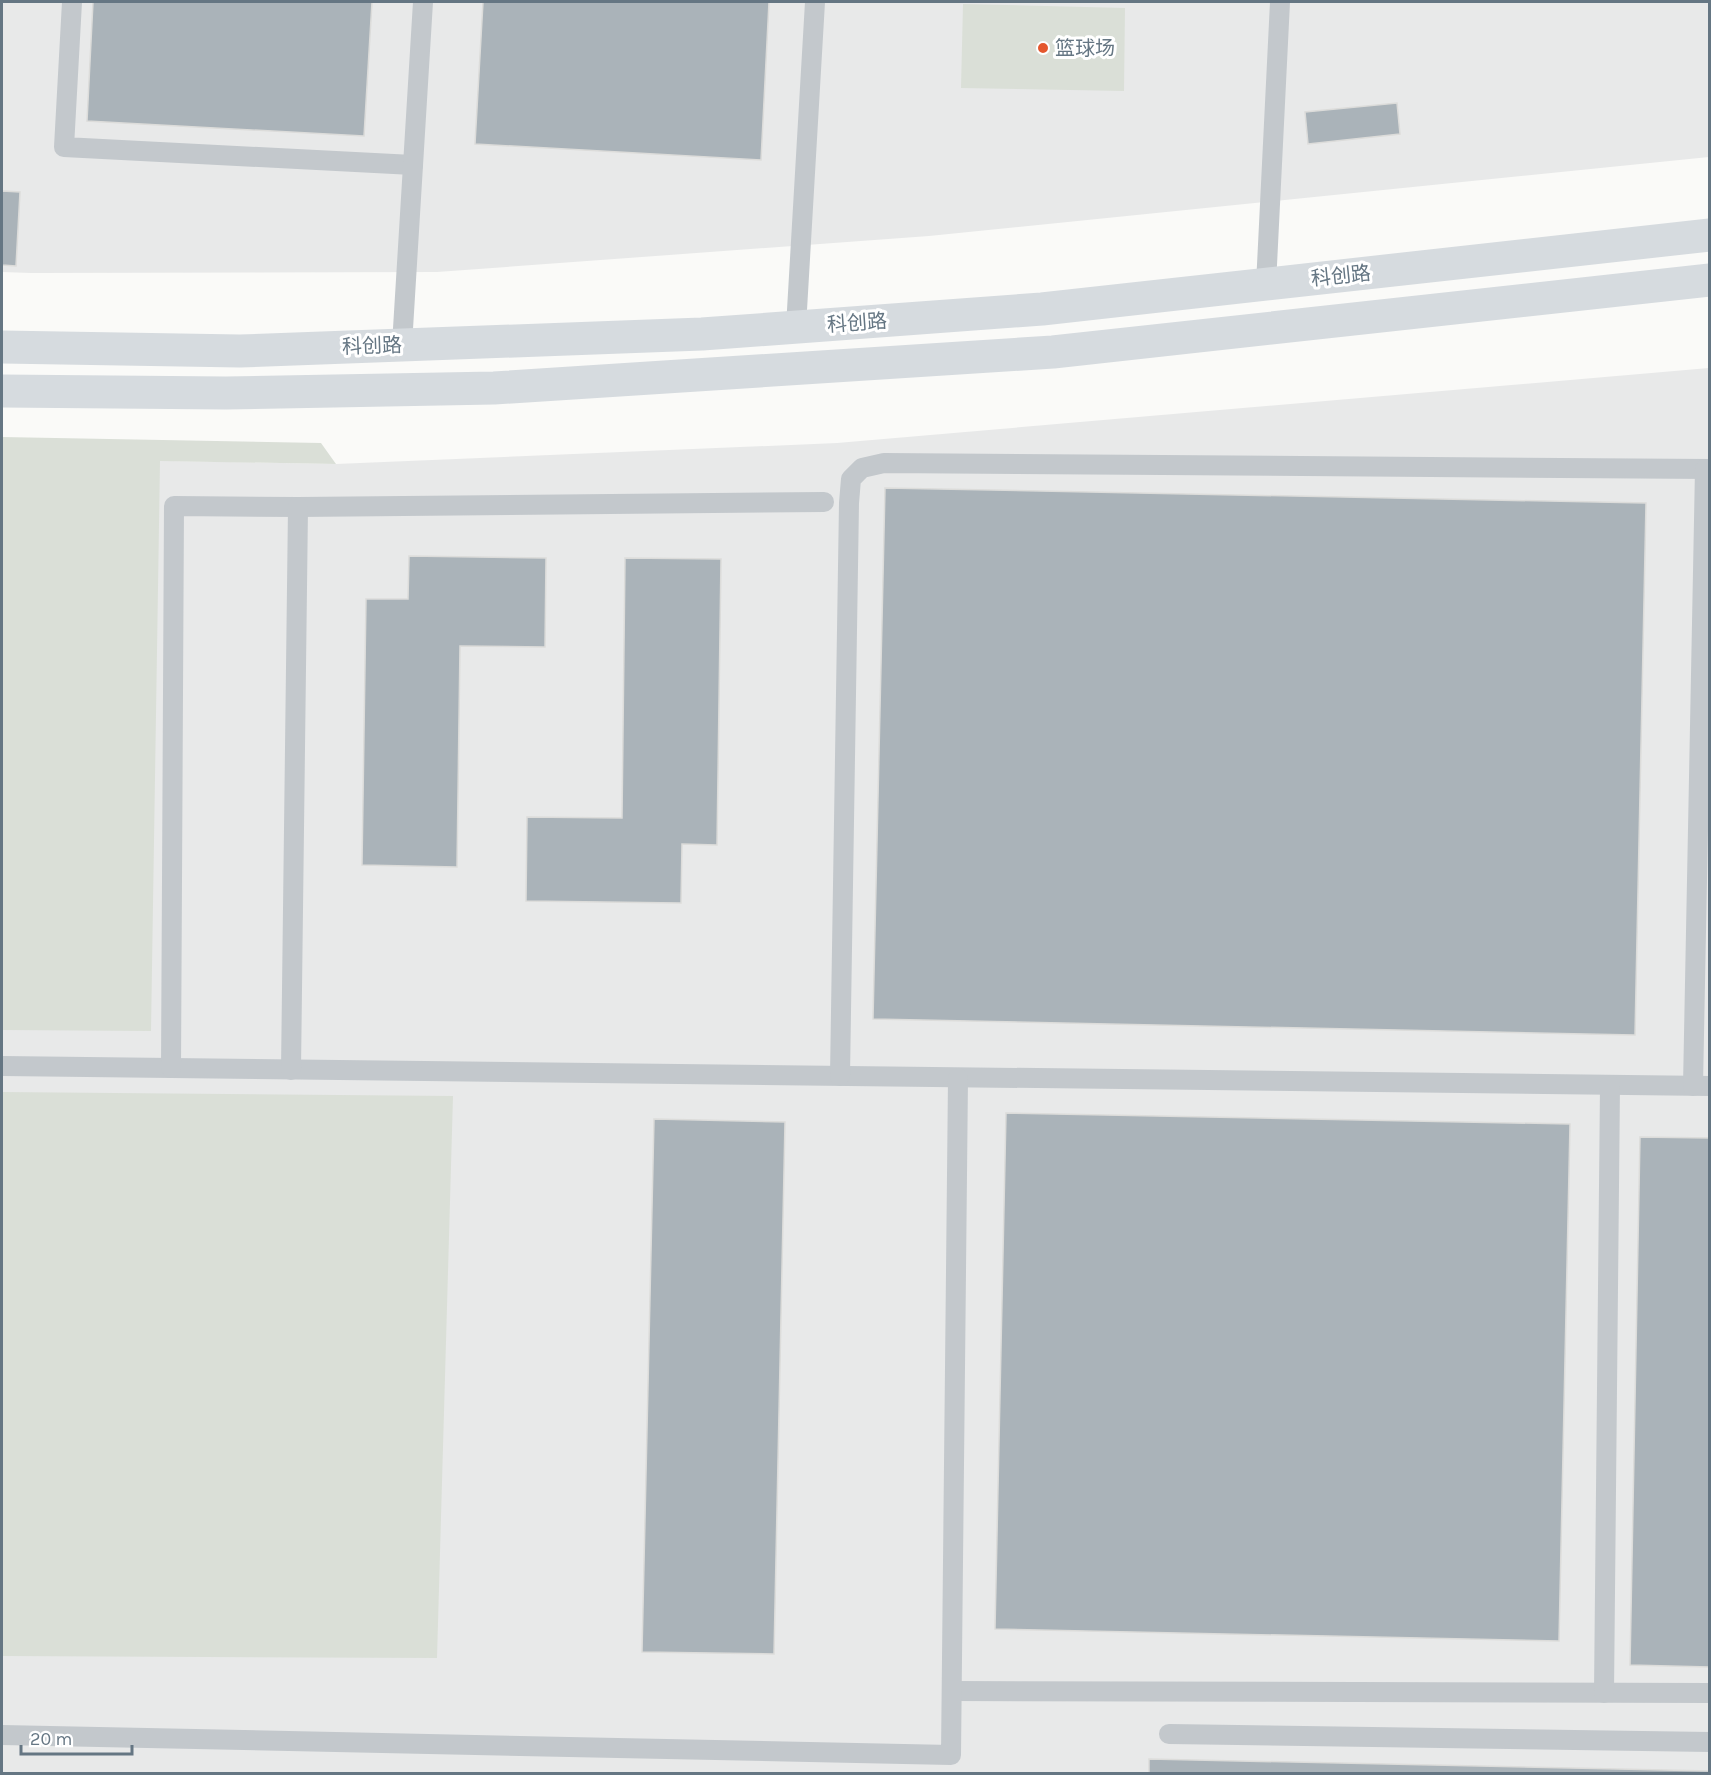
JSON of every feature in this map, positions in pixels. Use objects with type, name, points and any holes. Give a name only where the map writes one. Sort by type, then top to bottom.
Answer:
[{"type":"street","name":"科创路","points":[[2,347],[240,351],[702,334],[1042,309],[1710,235]]},
{"type":"street","name":"科创路","points":[[2,391],[226,393],[494,388],[1053,352],[1710,280]]},
{"type":"lane","points":[[72,2],[64,147],[413,165]]},
{"type":"lane","points":[[402,345],[423,2]]},
{"type":"lane","points":[[796,327],[815,2]]},
{"type":"lane","points":[[1266,285],[1280,2]]},
{"type":"lane","points":[[2,1066],[291,1070],[1701,1086],[1707,470],[896,464],[862,468],[850,479],[849,503],[840,1076]]},
{"type":"lane","points":[[171,1068],[174,506],[824,502]]},
{"type":"lane","points":[[291,1070],[298,507]]},
{"type":"lane","points":[[2,1735],[951,1755],[958,1077]]},
{"type":"lane","points":[[1604,1693],[1610,1085]]},
{"type":"lane","points":[[952,1691],[1710,1693]]},
{"type":"lane","points":[[1169,1734],[1710,1742]]},
{"type":"shaded area","points":[[2,2],[1709,2],[1709,157],[929,236],[437,272],[2,272]]},
{"type":"shaded area","name":"篮球场","points":[[963,4],[1125,8],[1124,91],[961,88]]},
{"type":"shaded area","points":[[1709,368],[1709,1773],[2,1774],[2,458],[336,464],[837,443]]},
{"type":"shaded area","points":[[2,437],[321,443],[336,464],[160,461],[151,1031],[2,1030]]},
{"type":"shaded area","points":[[2,1092],[453,1096],[437,1658],[2,1656]]},
{"type":"building","points":[[93,2],[372,2],[364,136],[87,121]]},
{"type":"building","points":[[483,2],[769,2],[761,160],[475,144]]},
{"type":"building","points":[[1397,103],[1400,134],[1308,144],[1305,112]]},
{"type":"building","points":[[2,191],[20,192],[16,266],[2,265]]},
{"type":"building","points":[[885,488],[1646,503],[1635,1035],[873,1019]]},
{"type":"building","points":[[409,556],[546,558],[545,647],[460,646],[457,867],[362,865],[366,599],[408,599]]},
{"type":"building","points":[[625,558],[721,559],[717,845],[682,844],[681,903],[526,901],[527,817],[622,818]]},
{"type":"building","points":[[1006,1113],[1570,1124],[1559,1641],[995,1629]]},
{"type":"building","points":[[654,1119],[785,1122],[774,1654],[642,1652]]},
{"type":"building","points":[[1640,1137],[1710,1138],[1710,1667],[1630,1665]]},
{"type":"building","points":[[1149,1759],[1710,1771],[1710,1774],[1149,1774]]},
{"type":"place","name":"篮球场","points":[[1043,48]]}]
